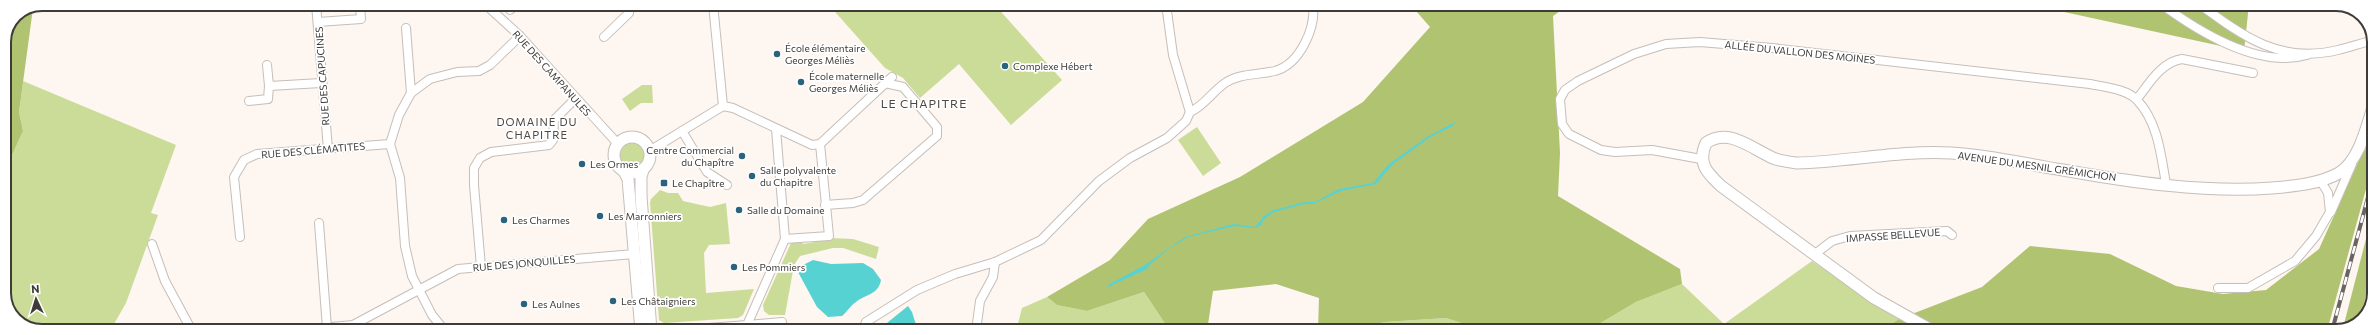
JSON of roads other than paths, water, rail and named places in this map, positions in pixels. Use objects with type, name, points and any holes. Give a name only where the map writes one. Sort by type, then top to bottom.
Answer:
[{"type":"street","name":"RUE DES CAPUCINES","points":[[317,11],[321,83],[328,148]]},
{"type":"street","points":[[318,22],[361,19],[360,11]]},
{"type":"street","name":"RUE DES CAMPANULES","points":[[493,11],[520,36],[618,144]]},
{"type":"street","points":[[604,37],[629,13],[629,11]]},
{"type":"street","points":[[714,11],[723,106]]},
{"type":"street","points":[[1167,11],[1173,55],[1190,112]]},
{"type":"street","points":[[865,324],[917,290],[955,274],[995,262],[1041,240],[1099,181],[1130,158],[1167,138],[1186,121],[1190,112],[1198,108],[1224,84],[1239,76],[1276,70],[1293,59],[1310,37],[1315,15],[1314,11]]},
{"type":"street","points":[[2169,11],[2187,24],[2232,46],[2276,59],[2294,59],[2338,50],[2367,42]]},
{"type":"street","points":[[2210,11],[2254,42],[2278,51],[2314,54]]},
{"type":"street","points":[[406,28],[411,93]]},
{"type":"street","points":[[440,324],[432,314],[412,276],[405,246],[400,178],[390,144],[399,115],[411,93],[430,79],[457,72],[479,70],[490,65],[520,36]]},
{"type":"street","name":"ALLÉE DU VALLON DES MOINES","points":[[1702,159],[1652,150],[1615,152],[1601,150],[1569,134],[1562,124],[1560,99],[1565,90],[1578,80],[1634,54],[1666,44],[1700,42],[1772,48],[2090,84],[2119,90],[2136,99]]},
{"type":"street","points":[[2166,184],[2160,147],[2154,128],[2136,99],[2164,66],[2174,60],[2182,59],[2253,73]]},
{"type":"street","points":[[250,100],[268,99],[269,86],[267,65]]},
{"type":"street","points":[[651,150],[723,106],[733,108],[812,145],[820,144],[892,77]]},
{"type":"street","points":[[269,86],[321,83]]},
{"type":"street","points":[[825,205],[853,203],[863,200],[937,136],[937,127],[903,87],[885,83]]},
{"type":"street","points":[[480,267],[474,168],[480,158],[490,152],[549,145],[553,140],[554,120],[576,98]]},
{"type":"street","name":"AVENUE DU MESNIL GRÉMICHON","points":[[1702,159],[1706,143],[1714,136],[1727,136],[1774,159],[1797,163],[1949,153],[2215,190],[2252,189],[2292,186],[2320,180],[2340,172],[2353,160],[2367,123]]},
{"type":"street","points":[[747,324],[785,239],[776,129]]},
{"type":"street","points":[[682,131],[707,172],[727,185]]},
{"type":"street","points":[[643,324],[634,254],[628,179],[624,171],[615,162],[615,149],[618,144],[623,139],[636,136],[643,139],[651,150],[650,160],[643,170],[641,177],[644,324]]},
{"type":"street","name":"RUE DES CLÉMATITES","points":[[240,237],[234,177],[244,160],[257,154],[390,144]]},
{"type":"street","points":[[785,239],[829,236],[820,144]]},
{"type":"street","points":[[1702,159],[1706,172],[1721,186],[1874,298],[1920,324]]},
{"type":"street","points":[[2218,288],[2248,288],[2295,261],[2316,236],[2330,212],[2353,160]]},
{"type":"street","points":[[624,171],[630,173],[643,170]]},
{"type":"street","points":[[2320,180],[2328,193],[2330,212]]},
{"type":"street","points":[[319,223],[327,324]]},
{"type":"street","name":"IMPASSE BELLEVUE","points":[[1815,254],[1832,241],[1850,236],[1947,232],[1952,235]]},
{"type":"street","points":[[152,244],[165,281],[188,324]]},
{"type":"street","name":"RUE DES JONQUILLES","points":[[354,324],[458,269],[634,254]]},
{"type":"street","points":[[977,324],[980,301],[993,277],[995,262]]},
{"type":"street","points":[[759,324],[782,322]]},
{"type":"water","points":[[1455,122],[1453,126],[1432,136],[1393,164],[1376,184],[1341,191],[1313,204],[1304,204],[1274,212],[1264,219],[1260,226],[1255,228],[1235,226],[1188,237],[1170,248],[1148,266],[1149,268],[1108,287],[1108,285],[1145,265],[1185,237],[1234,224],[1255,227],[1264,216],[1274,210],[1305,202],[1315,202],[1339,189],[1373,183],[1389,164],[1427,137]]},
{"type":"water","points":[[813,260],[831,264],[863,263],[873,269],[881,280],[877,289],[871,294],[860,299],[842,316],[828,317],[817,307],[798,272],[801,266]]},
{"type":"water","points":[[908,306],[912,312],[916,324],[886,324]]},
{"type":"railway","points":[[2334,324],[2367,201]]},
{"type":"place","name":"École élémentaire Georges Méliès","points":[[777,54]]},
{"type":"place","name":"Complexe Hébert","points":[[1005,66]]},
{"type":"place","name":"École maternelle Georges Méliès","points":[[801,82]]},
{"type":"place","name":"Centre Commercial du Chapître","points":[[742,156]]},
{"type":"place","name":"Les Ormes","points":[[582,164]]},
{"type":"place","name":"Salle polyvalente du Chapitre","points":[[752,176]]},
{"type":"place","name":"Le Chapître","points":[[664,183]]},
{"type":"place","name":"Salle du Domaine","points":[[739,210]]},
{"type":"place","name":"Les Marronniers","points":[[600,216]]},
{"type":"place","name":"Les Charmes","points":[[504,220]]},
{"type":"place","name":"Les Pommiers","points":[[734,267]]},
{"type":"place","name":"Les Châtaigniers","points":[[613,301]]},
{"type":"place","name":"Les Aulnes","points":[[524,304]]},
{"type":"district","name":"LE CHAPITRE","points":[[924,104]]},
{"type":"district","name":"DOMAINE DU CHAPITRE","points":[[537,128]]}]
